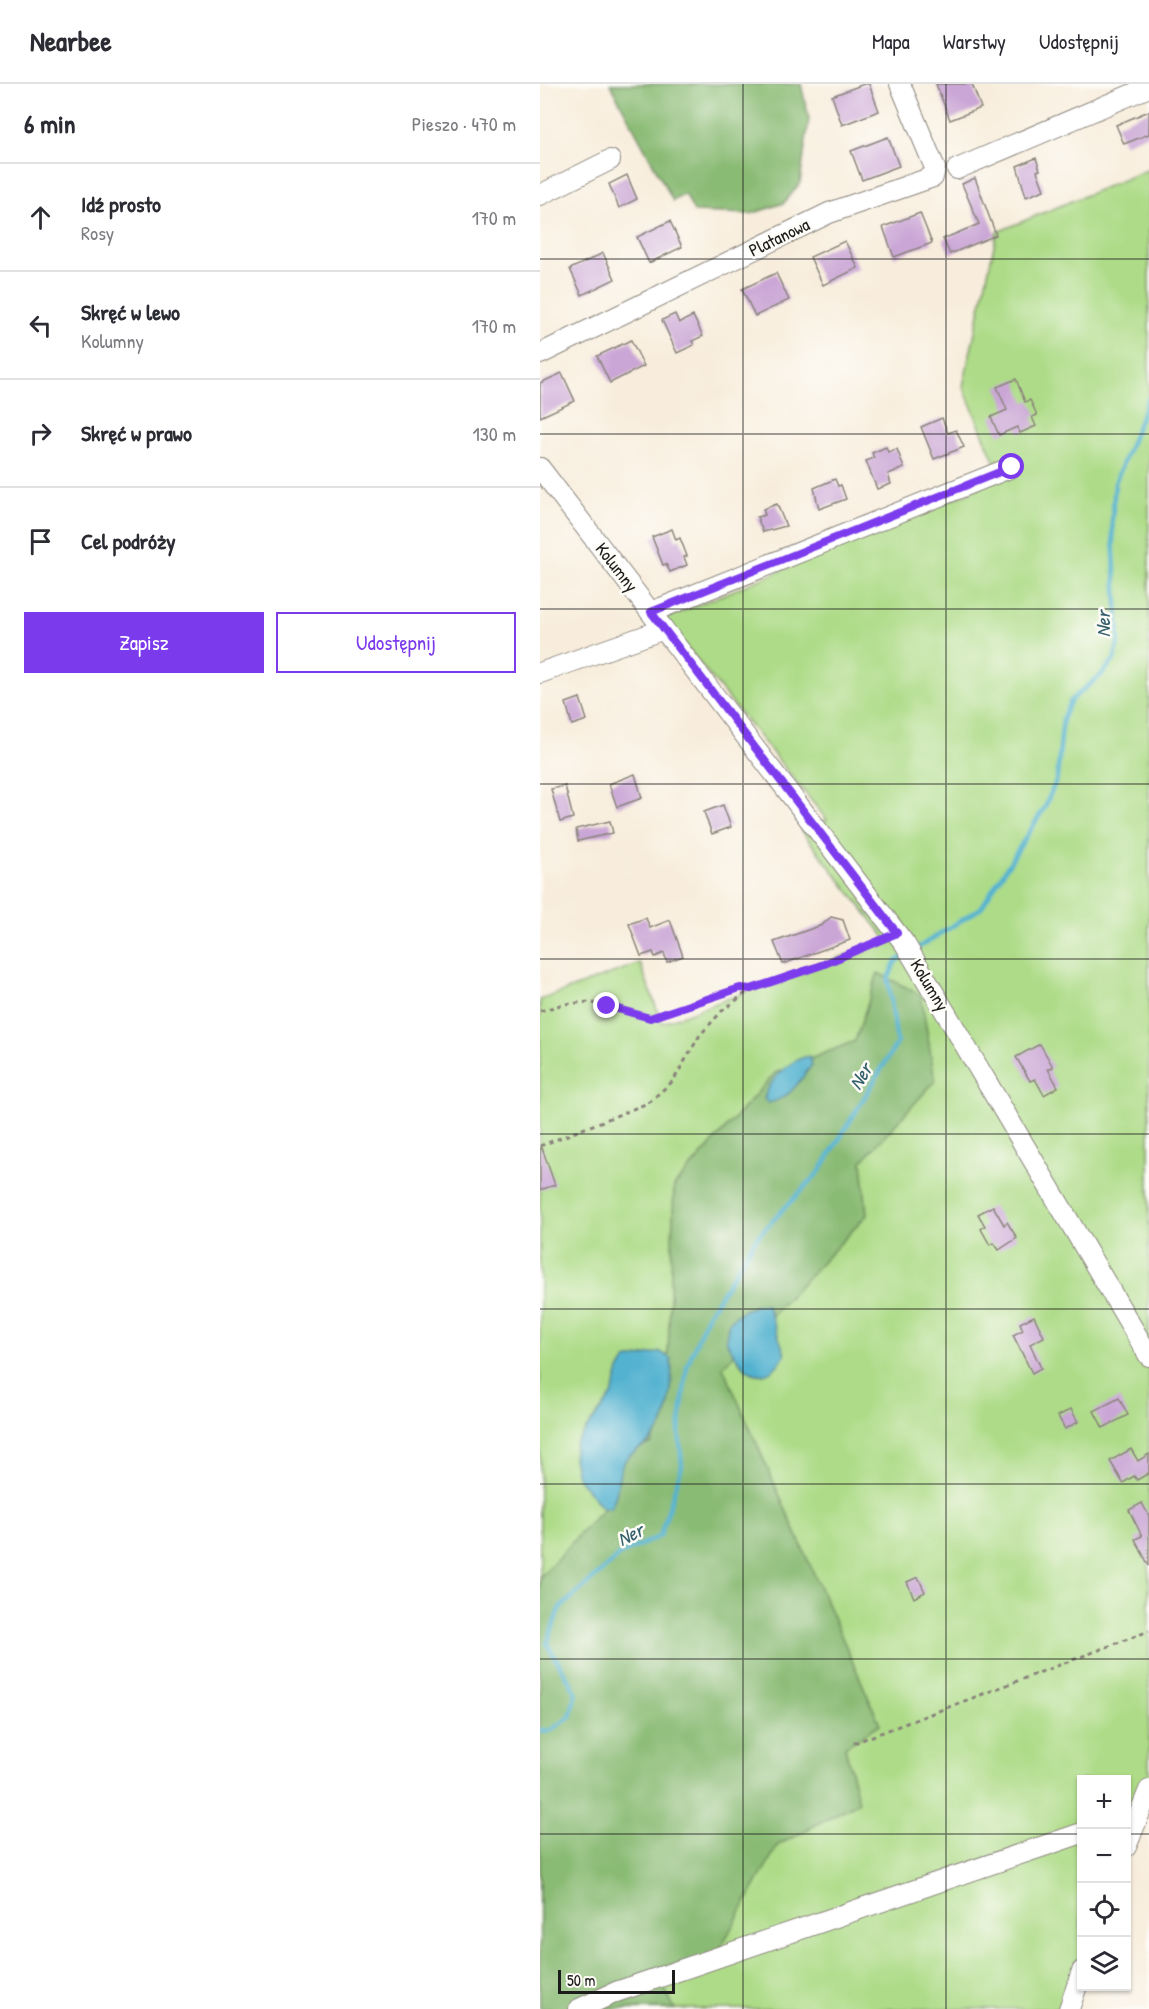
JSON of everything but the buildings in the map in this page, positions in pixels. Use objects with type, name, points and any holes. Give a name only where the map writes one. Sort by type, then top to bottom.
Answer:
[{"type":"street","name":"Platanowa","points":[[540,354],[829,213],[933,177],[935,168],[900,84]]},
{"type":"street","points":[[957,169],[1149,87]]},
{"type":"street","points":[[540,195],[610,160]]},
{"type":"street","points":[[540,673],[656,632],[657,619],[1012,467]]},
{"type":"street","name":"Kolumny","points":[[540,468],[901,939],[1149,1356]]},
{"type":"street","points":[[1131,1833],[1149,1790]]},
{"type":"street","points":[[579,2009],[639,1984],[1077,1835]]},
{"type":"street","points":[[1069,2009],[1077,1986]]},
{"type":"path","points":[[540,1146],[648,1103],[673,1081],[700,1035],[722,1011],[751,989],[901,939]]},
{"type":"path","points":[[540,1011],[564,1004],[589,1002],[650,1018],[740,988],[751,989]]},
{"type":"path","points":[[854,1743],[1149,1631]]},
{"type":"green space","points":[[610,84],[801,84],[809,119],[800,183],[784,203],[751,214],[694,212],[685,194],[673,201]]},
{"type":"green space","points":[[1149,169],[1149,1782],[1131,1827],[1131,1775],[1077,1775],[1077,1979],[1068,2009],[540,2009],[540,1000],[640,963],[662,1023],[887,940],[801,830],[827,820],[664,619],[973,491],[995,463],[963,386],[997,232]]},
{"type":"green space","points":[[878,973],[921,995],[935,1081],[862,1161],[867,1215],[723,1367],[880,1724],[845,1747],[859,1802],[778,1845],[717,1954],[663,1986],[675,2009],[540,2009],[540,1577],[606,1506],[620,1455],[652,1443],[667,1383],[674,1186],[775,1073],[855,1041]]},
{"type":"water","points":[[809,1056],[812,1065],[794,1088],[783,1097],[768,1103],[764,1099],[766,1092],[781,1071],[795,1061]]},
{"type":"water","points":[[757,1305],[767,1305],[785,1354],[773,1369],[760,1374],[753,1373],[740,1363],[728,1345],[726,1337],[729,1322],[742,1311]]},
{"type":"water","points":[[661,1352],[671,1359],[672,1369],[667,1412],[658,1431],[649,1442],[626,1459],[620,1471],[617,1490],[610,1508],[602,1507],[577,1477],[573,1458],[575,1444],[612,1395],[619,1370],[626,1360]]},
{"type":"waterway","name":"Ner","points":[[913,951],[981,908],[1045,807],[1057,778],[1063,717],[1071,700],[1101,675],[1114,660],[1119,639],[1112,520],[1115,483],[1149,397]]},
{"type":"waterway","name":"Ner","points":[[540,1730],[549,1731],[570,1717],[576,1692],[547,1644],[559,1609],[621,1554],[660,1536],[682,1466],[679,1431],[687,1366],[706,1318],[757,1237],[820,1171],[897,1043],[888,980],[895,962],[906,955]]},
{"type":"route","points":[[607,1006],[633,1016],[650,1018],[671,1013],[740,988],[751,989],[822,965],[897,933],[651,612],[1012,467]]}]
